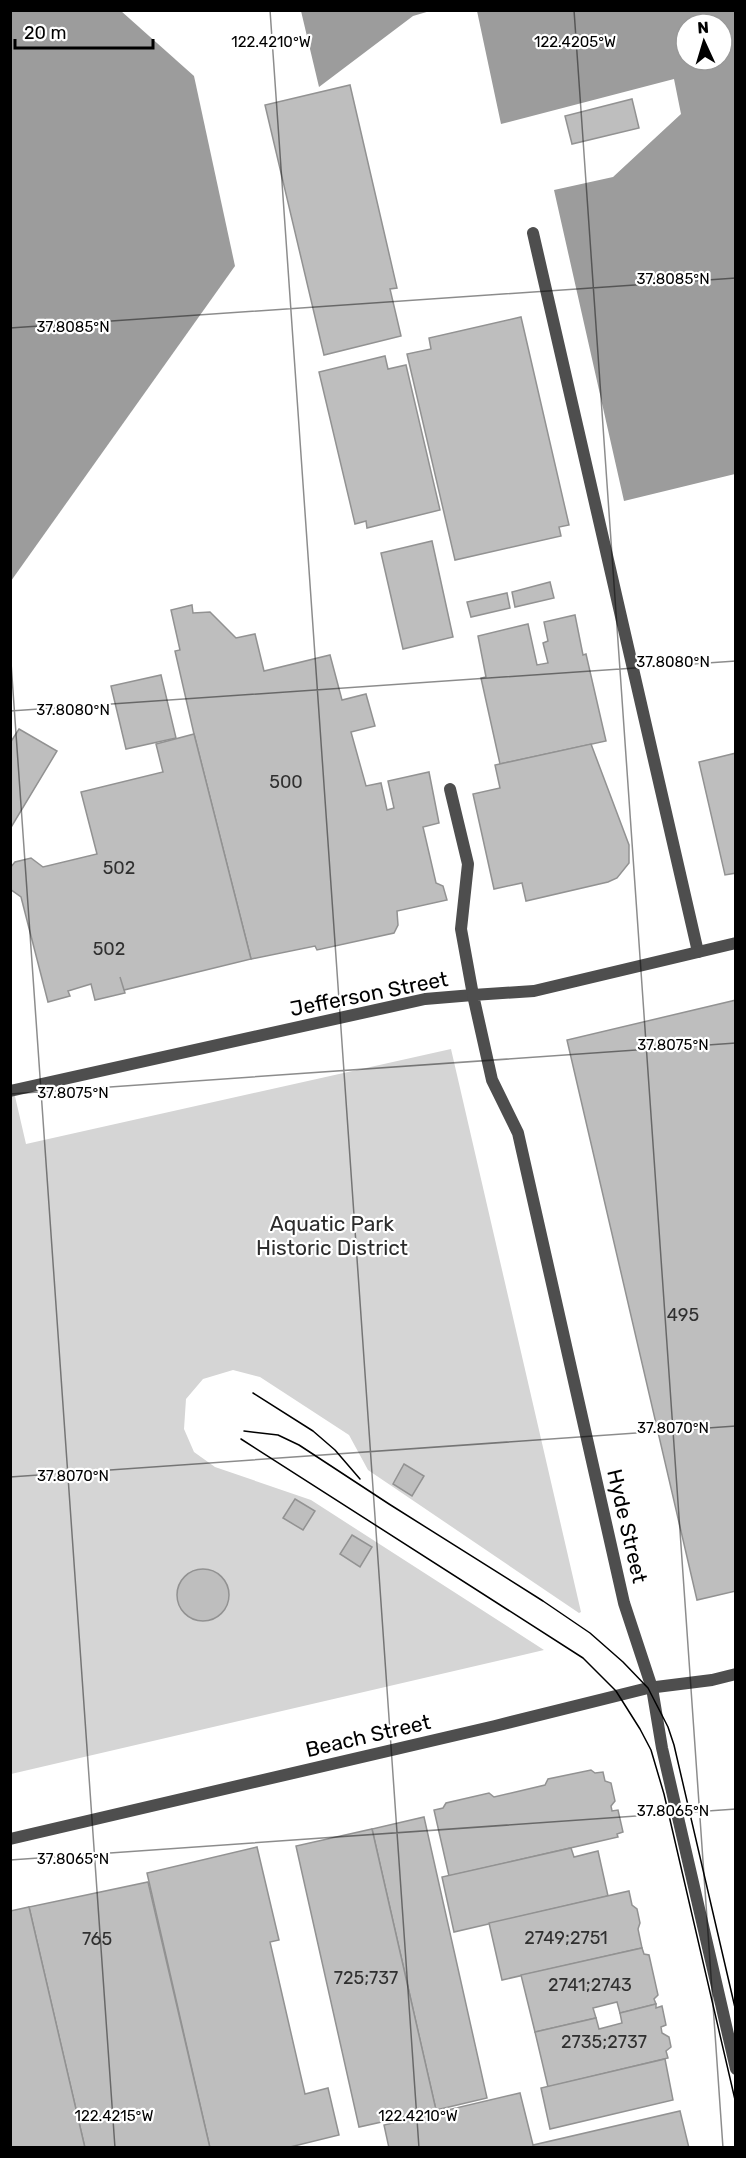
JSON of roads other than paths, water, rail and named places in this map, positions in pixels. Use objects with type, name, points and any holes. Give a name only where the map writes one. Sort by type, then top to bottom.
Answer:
[{"type":"street","points":[[533,233],[698,952]]},
{"type":"street","name":"Hyde Street","points":[[450,789],[468,864],[461,929],[473,995],[492,1080],[518,1133],[624,1603],[652,1688],[662,1748],[735,2069]]},
{"type":"street","name":"Jefferson Street","points":[[10,1090],[425,999],[534,991],[735,943]]},
{"type":"street","name":"Beach Street","points":[[10,1839],[652,1688],[712,1680],[735,1674]]},
{"type":"tram line","points":[[253,1393],[313,1431],[335,1450],[360,1479]]},
{"type":"tram line","points":[[244,1431],[278,1435],[299,1445],[590,1633],[648,1688],[668,1727],[674,1745],[736,2012]]},
{"type":"tram line","points":[[241,1439],[583,1658],[616,1691],[651,1750],[664,1794],[736,2104]]},
{"type":"park label","name":"Aquatic Park Historic District","points":[[332,1236]]}]
